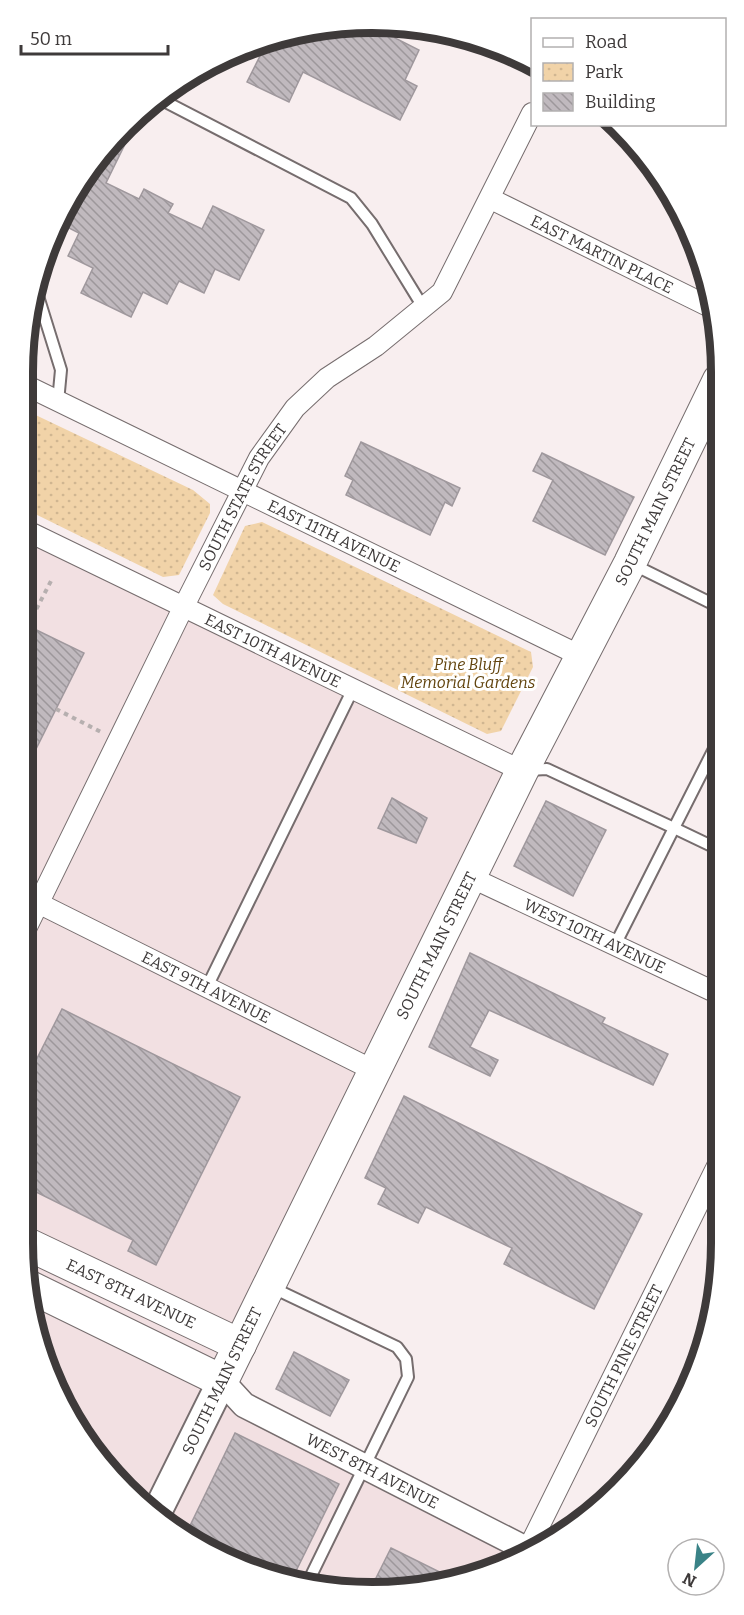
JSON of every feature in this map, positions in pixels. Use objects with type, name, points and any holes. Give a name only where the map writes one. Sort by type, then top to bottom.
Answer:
[{"type":"main road","name":"SOUTH MAIN STREET","points":[[160,1507],[522,771],[630,563],[711,396]]},
{"type":"main road","name":"EAST 8TH AVENUE","points":[[33,1247],[240,1345]]},
{"type":"main road","points":[[37,1290],[222,1381]]},
{"type":"street","name":"SOUTH STATE STREET","points":[[33,913],[259,458],[295,408],[327,378],[376,346],[442,292],[491,199],[531,115]]},
{"type":"street","name":"EAST MARTIN PLACE","points":[[491,199],[704,304]]},
{"type":"street","name":"EAST 11TH AVENUE","points":[[33,390],[581,656]]},
{"type":"street","name":"EAST 10TH AVENUE","points":[[33,534],[522,771]]},
{"type":"street","name":"WEST 10TH AVENUE","points":[[470,877],[711,990]]},
{"type":"street","name":"EAST 9TH AVENUE","points":[[38,903],[375,1071]]},
{"type":"street","name":"SOUTH PINE STREET","points":[[533,1542],[711,1178]]},
{"type":"street","name":"WEST 8TH AVENUE","points":[[222,1381],[244,1405],[521,1547]]},
{"type":"lane","points":[[167,102],[351,198],[372,224],[423,307]]},
{"type":"lane","points":[[40,304],[61,370],[58,402]]},
{"type":"lane","points":[[630,563],[711,603]]},
{"type":"lane","points":[[207,987],[353,689]]},
{"type":"lane","points":[[615,945],[711,755]]},
{"type":"lane","points":[[522,771],[547,769],[711,846]]},
{"type":"lane","points":[[269,1286],[397,1347],[406,1359],[408,1377],[311,1576]]},
{"type":"path","points":[[33,616],[51,581]]},
{"type":"path","points":[[56,710],[104,733]]},
{"type":"shaded area","points":[[33,542],[506,770],[202,1389],[512,1551],[460,1570],[394,1581],[328,1579],[263,1564],[202,1537],[148,1498],[117,1467],[103,1449],[68,1393],[45,1331],[36,1287],[33,1243]]},
{"type":"green space","points":[[33,414],[193,490],[210,504],[210,513],[179,575],[163,577],[33,513]]},
{"type":"green space","name":"Pine Bluff Memorial Gardens","points":[[262,522],[531,652],[533,667],[501,731],[487,734],[223,604],[213,595],[245,526]]},
{"type":"building","points":[[350,34],[394,34],[397,34],[395,38],[419,50],[405,80],[417,86],[400,120],[303,72],[289,102],[247,82],[262,51],[306,40]]},
{"type":"building","points":[[127,137],[106,183],[139,199],[144,189],[173,204],[168,213],[202,229],[213,206],[264,230],[239,280],[215,269],[204,293],[179,281],[167,304],[143,292],[131,317],[81,293],[93,268],[68,256],[79,233],[66,226],[78,202],[103,166]]},
{"type":"building","points":[[361,442],[460,488],[452,506],[445,502],[430,535],[346,495],[353,480],[345,476]]},
{"type":"building","points":[[542,453],[634,497],[605,555],[533,521],[553,480],[533,471]]},
{"type":"building","points":[[33,628],[84,653],[33,755]]},
{"type":"building","points":[[392,798],[427,818],[416,843],[378,828]]},
{"type":"building","points":[[546,801],[606,830],[573,896],[514,866]]},
{"type":"building","points":[[470,953],[605,1018],[602,1023],[668,1054],[653,1085],[489,1010],[470,1047],[498,1060],[490,1076],[429,1047]]},
{"type":"building","points":[[62,1009],[240,1097],[156,1265],[128,1251],[133,1240],[33,1190],[33,1066]]},
{"type":"building","points":[[404,1096],[642,1214],[594,1309],[504,1264],[512,1248],[426,1207],[418,1223],[378,1204],[386,1188],[365,1178]]},
{"type":"building","points":[[294,1352],[349,1380],[330,1416],[276,1389]]},
{"type":"building","points":[[235,1433],[339,1484],[295,1573],[242,1556],[189,1528]]},
{"type":"building","points":[[391,1548],[443,1574],[416,1579],[374,1582]]}]
